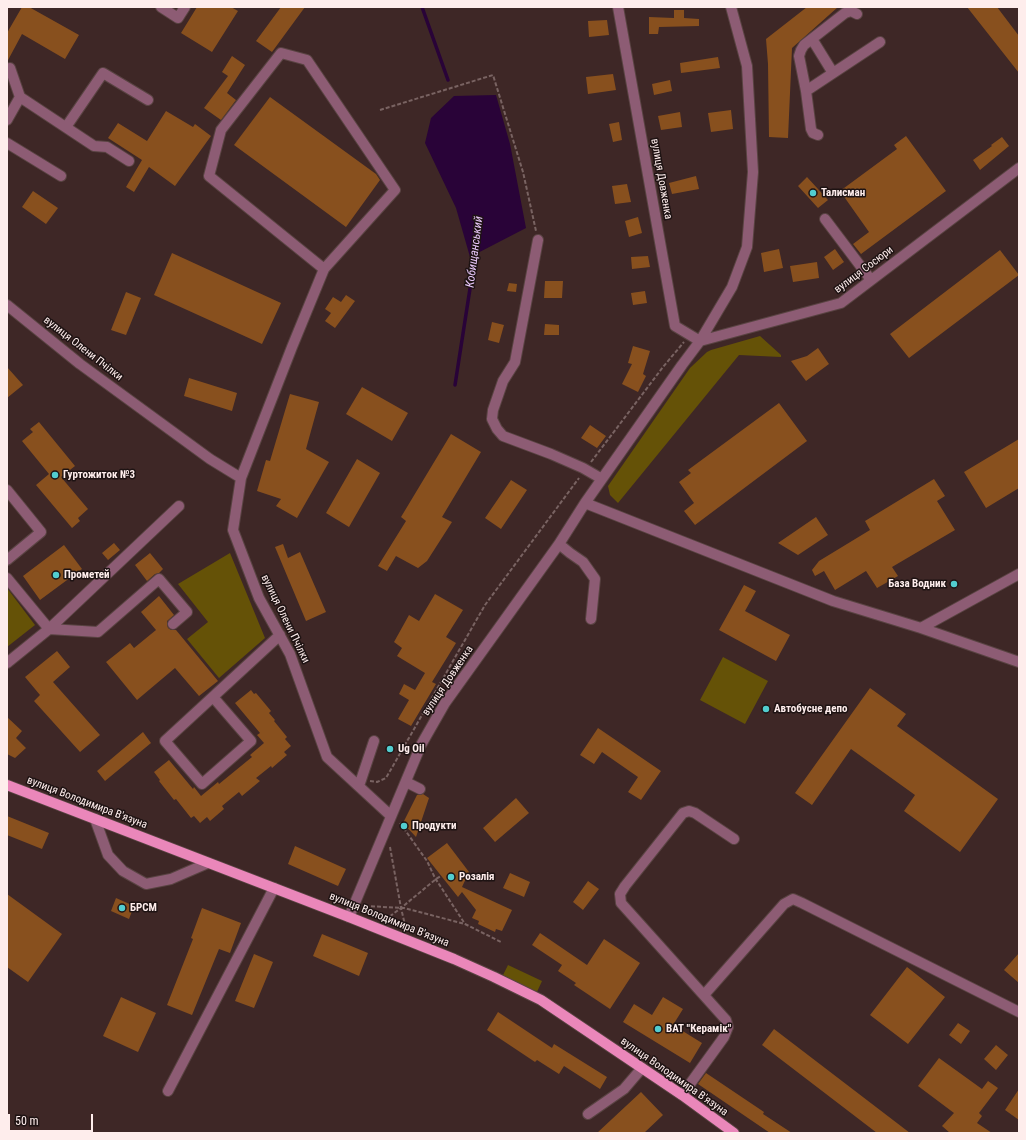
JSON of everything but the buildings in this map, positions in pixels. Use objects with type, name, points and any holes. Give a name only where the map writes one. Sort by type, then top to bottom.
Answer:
[{"type":"main road","name":"вулиця Володимира В'язуна","points":[[7,784],[349,917],[494,977],[541,1000],[682,1095],[734,1133]]},
{"type":"street","points":[[161,7],[178,18],[185,7]]},
{"type":"street","name":"вулиця Довженка","points":[[618,7],[675,326],[700,341]]},
{"type":"street","name":"вулиця Довженка","points":[[349,917],[421,745],[445,703],[559,544],[585,503],[700,341],[732,287],[747,247],[753,172],[747,66],[731,7]]},
{"type":"street","points":[[818,135],[813,133],[811,129],[806,91],[799,56],[804,45],[846,13],[851,11],[857,14]]},
{"type":"street","points":[[812,39],[833,73]]},
{"type":"street","points":[[806,91],[880,42]]},
{"type":"street","points":[[241,478],[324,269],[395,190],[307,60],[281,53],[221,130],[209,176],[324,269]]},
{"type":"street","points":[[10,68],[20,97],[94,146],[107,147],[129,161]]},
{"type":"street","points":[[66,127],[103,73],[148,100]]},
{"type":"street","points":[[7,120],[20,97]]},
{"type":"street","points":[[7,143],[61,176]]},
{"type":"street","name":"вулиця Сосюри","points":[[700,341],[841,303],[1019,168]]},
{"type":"street","points":[[825,219],[871,280]]},
{"type":"street","points":[[538,240],[515,362],[503,381],[493,410],[492,419],[497,429],[503,436],[551,454],[602,479]]},
{"type":"street","name":"вулиця Олени Пчілки","points":[[7,305],[80,364],[210,459],[241,478],[233,530],[259,598],[290,654],[327,757],[392,814]]},
{"type":"street","points":[[7,490],[41,532],[7,560]]},
{"type":"street","points":[[585,503],[833,601],[921,628],[1019,662]]},
{"type":"street","points":[[7,663],[49,629],[179,506]]},
{"type":"street","points":[[559,544],[583,562],[595,579],[591,619]]},
{"type":"street","points":[[921,628],[1019,574]]},
{"type":"street","points":[[7,578],[49,629],[98,632],[159,579],[187,612],[173,624]]},
{"type":"street","points":[[213,697],[251,741],[202,784],[165,741],[213,697],[280,636]]},
{"type":"street","points":[[359,786],[374,741]]},
{"type":"street","points":[[406,782],[420,789]]},
{"type":"street","points":[[682,1095],[724,1037],[728,1027],[726,1020],[621,903],[620,894],[683,813],[688,811],[695,813],[734,839]]},
{"type":"street","points":[[95,819],[108,854],[122,872],[146,884],[171,879],[208,863]]},
{"type":"street","points":[[168,1091],[274,888]]},
{"type":"street","points":[[704,995],[784,904],[793,899],[1019,1012]]},
{"type":"street","points":[[588,1114],[624,1089],[642,1068]]},
{"type":"path","points":[[380,110],[493,75],[523,172],[538,240]]},
{"type":"path","points":[[386,778],[485,605],[663,366],[690,335]]},
{"type":"path","points":[[392,814],[427,861],[436,879],[465,924]]},
{"type":"path","points":[[389,843],[406,930]]},
{"type":"path","points":[[383,921],[441,876]]},
{"type":"path","points":[[364,906],[401,908],[465,924],[501,942]]},
{"type":"shaded area","points":[[760,336],[781,355],[781,357],[739,355],[618,503],[610,495],[608,486],[690,368],[711,350]]},
{"type":"shaded area","points":[[230,553],[265,638],[219,678],[187,639],[208,622],[178,584]]},
{"type":"shaded area","points":[[7,588],[35,625],[7,647],[8,612]]},
{"type":"shaded area","points":[[723,657],[768,681],[745,724],[700,700]]},
{"type":"shaded area","points":[[508,965],[542,981],[536,994],[502,977]]},
{"type":"water","points":[[496,95],[510,144],[526,228],[470,257],[456,208],[425,143],[431,118],[454,96]]},
{"type":"waterway","name":"Кобищанський","points":[[422,7],[448,80]]},
{"type":"waterway","name":"Кобищанський","points":[[455,385],[476,250]]},
{"type":"place","name":"Талисман","points":[[813,193]]},
{"type":"place","name":"Гуртожиток №3","points":[[55,475]]},
{"type":"place","name":"Прометей","points":[[56,575]]},
{"type":"place","name":"База Водник","points":[[954,584]]},
{"type":"place","name":"Автобусне депо","points":[[766,709]]},
{"type":"place","name":"Ug Oil","points":[[390,749]]},
{"type":"place","name":"Продукти","points":[[404,826]]},
{"type":"place","name":"Розалія","points":[[451,877]]},
{"type":"place","name":"БРСМ","points":[[122,908]]},
{"type":"place","name":"ВАТ \"Керамік\"","points":[[658,1029]]}]
